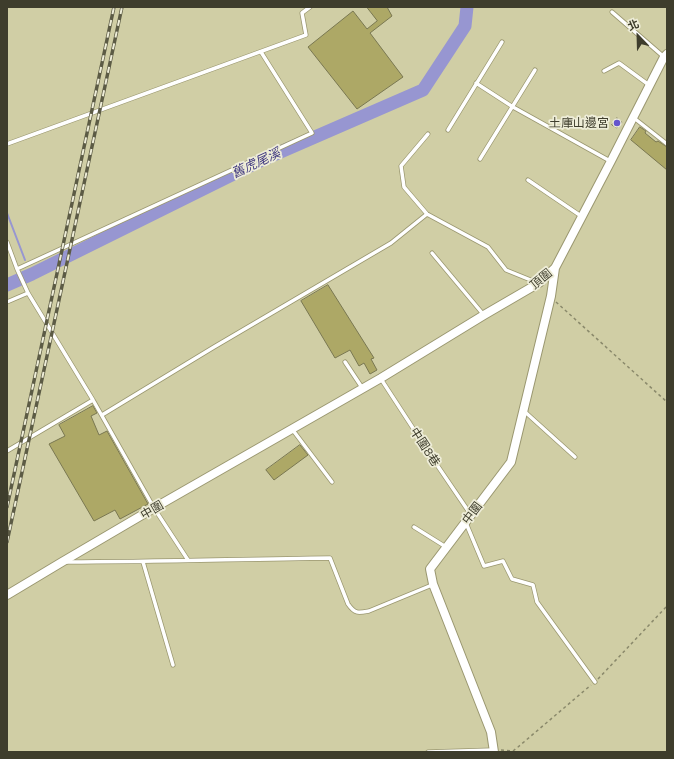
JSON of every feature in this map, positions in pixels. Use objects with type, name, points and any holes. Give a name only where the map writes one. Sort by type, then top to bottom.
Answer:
[{"type":"street","name":"頂圍","points":[[381,378],[539,283],[555,268],[611,162],[649,85],[666,55]]},
{"type":"street","name":"中圍","points":[[494,751],[491,732],[433,584],[430,569],[511,462],[551,296],[555,268]]},
{"type":"street","name":"中圍","points":[[7,595],[154,508],[381,378]]},
{"type":"lane","points":[[7,144],[306,34],[302,12],[310,7]]},
{"type":"lane","points":[[612,12],[666,55]]},
{"type":"lane","points":[[448,130],[502,42]]},
{"type":"lane","points":[[18,271],[312,133],[260,52]]},
{"type":"lane","points":[[604,71],[619,63],[649,85]]},
{"type":"lane","points":[[480,160],[535,70]]},
{"type":"lane","points":[[476,83],[513,107],[611,162]]},
{"type":"lane","points":[[633,117],[667,144]]},
{"type":"lane","points":[[428,134],[401,166],[404,187],[427,214],[488,247],[506,270],[539,283]]},
{"type":"lane","points":[[528,180],[582,216]]},
{"type":"lane","points":[[102,415],[391,243],[427,214]]},
{"type":"lane","points":[[7,242],[28,293],[94,400],[154,508],[188,560]]},
{"type":"lane","points":[[432,253],[484,315]]},
{"type":"lane","points":[[7,302],[28,293]]},
{"type":"lane","points":[[345,362],[362,389]]},
{"type":"lane","name":"中圍8巷","points":[[381,378],[435,462],[471,514]]},
{"type":"lane","points":[[7,451],[94,400]]},
{"type":"lane","points":[[524,410],[575,457]]},
{"type":"lane","points":[[292,429],[332,482]]},
{"type":"lane","points":[[465,522],[484,566],[503,561],[512,578],[534,585],[537,602],[595,682]]},
{"type":"lane","points":[[414,527],[446,547]]},
{"type":"lane","points":[[62,562],[143,562],[330,558],[348,604],[358,613],[369,611],[433,584]]},
{"type":"lane","points":[[143,562],[173,665]]},
{"type":"lane","points":[[428,752],[494,751]]},
{"type":"path","points":[[551,296],[667,402]]},
{"type":"path","points":[[494,751],[513,751],[595,682],[667,606]]},
{"type":"building","points":[[367,7],[387,7],[392,16],[370,33],[403,77],[357,109],[308,47],[353,11],[367,29],[377,21]]},
{"type":"building","name":"土庫山邊宮","points":[[617,118],[622,122],[617,128],[612,125]]},
{"type":"building","points":[[640,127],[656,142],[658,141],[667,147],[667,170],[631,140]]},
{"type":"building","points":[[328,285],[374,358],[371,359],[377,370],[370,374],[364,363],[359,366],[350,350],[335,358],[301,301]]},
{"type":"building","points":[[93,406],[97,413],[91,416],[99,435],[107,431],[148,504],[120,519],[115,510],[94,521],[49,444],[65,436],[59,425]]},
{"type":"building","points":[[300,445],[308,455],[274,480],[266,470]]},
{"type":"waterway","name":"舊虎尾溪","points":[[7,285],[262,160],[423,90],[465,26],[467,7]]},
{"type":"waterway","points":[[7,213],[25,260]]},
{"type":"waterway","name":"舊虎尾溪","points":[[30,270],[32,274]]},
{"type":"railway","points":[[7,507],[114,7]]},
{"type":"railway","points":[[7,542],[122,7]]},
{"type":"place","name":"土庫山邊宮","points":[[617,123]]}]
